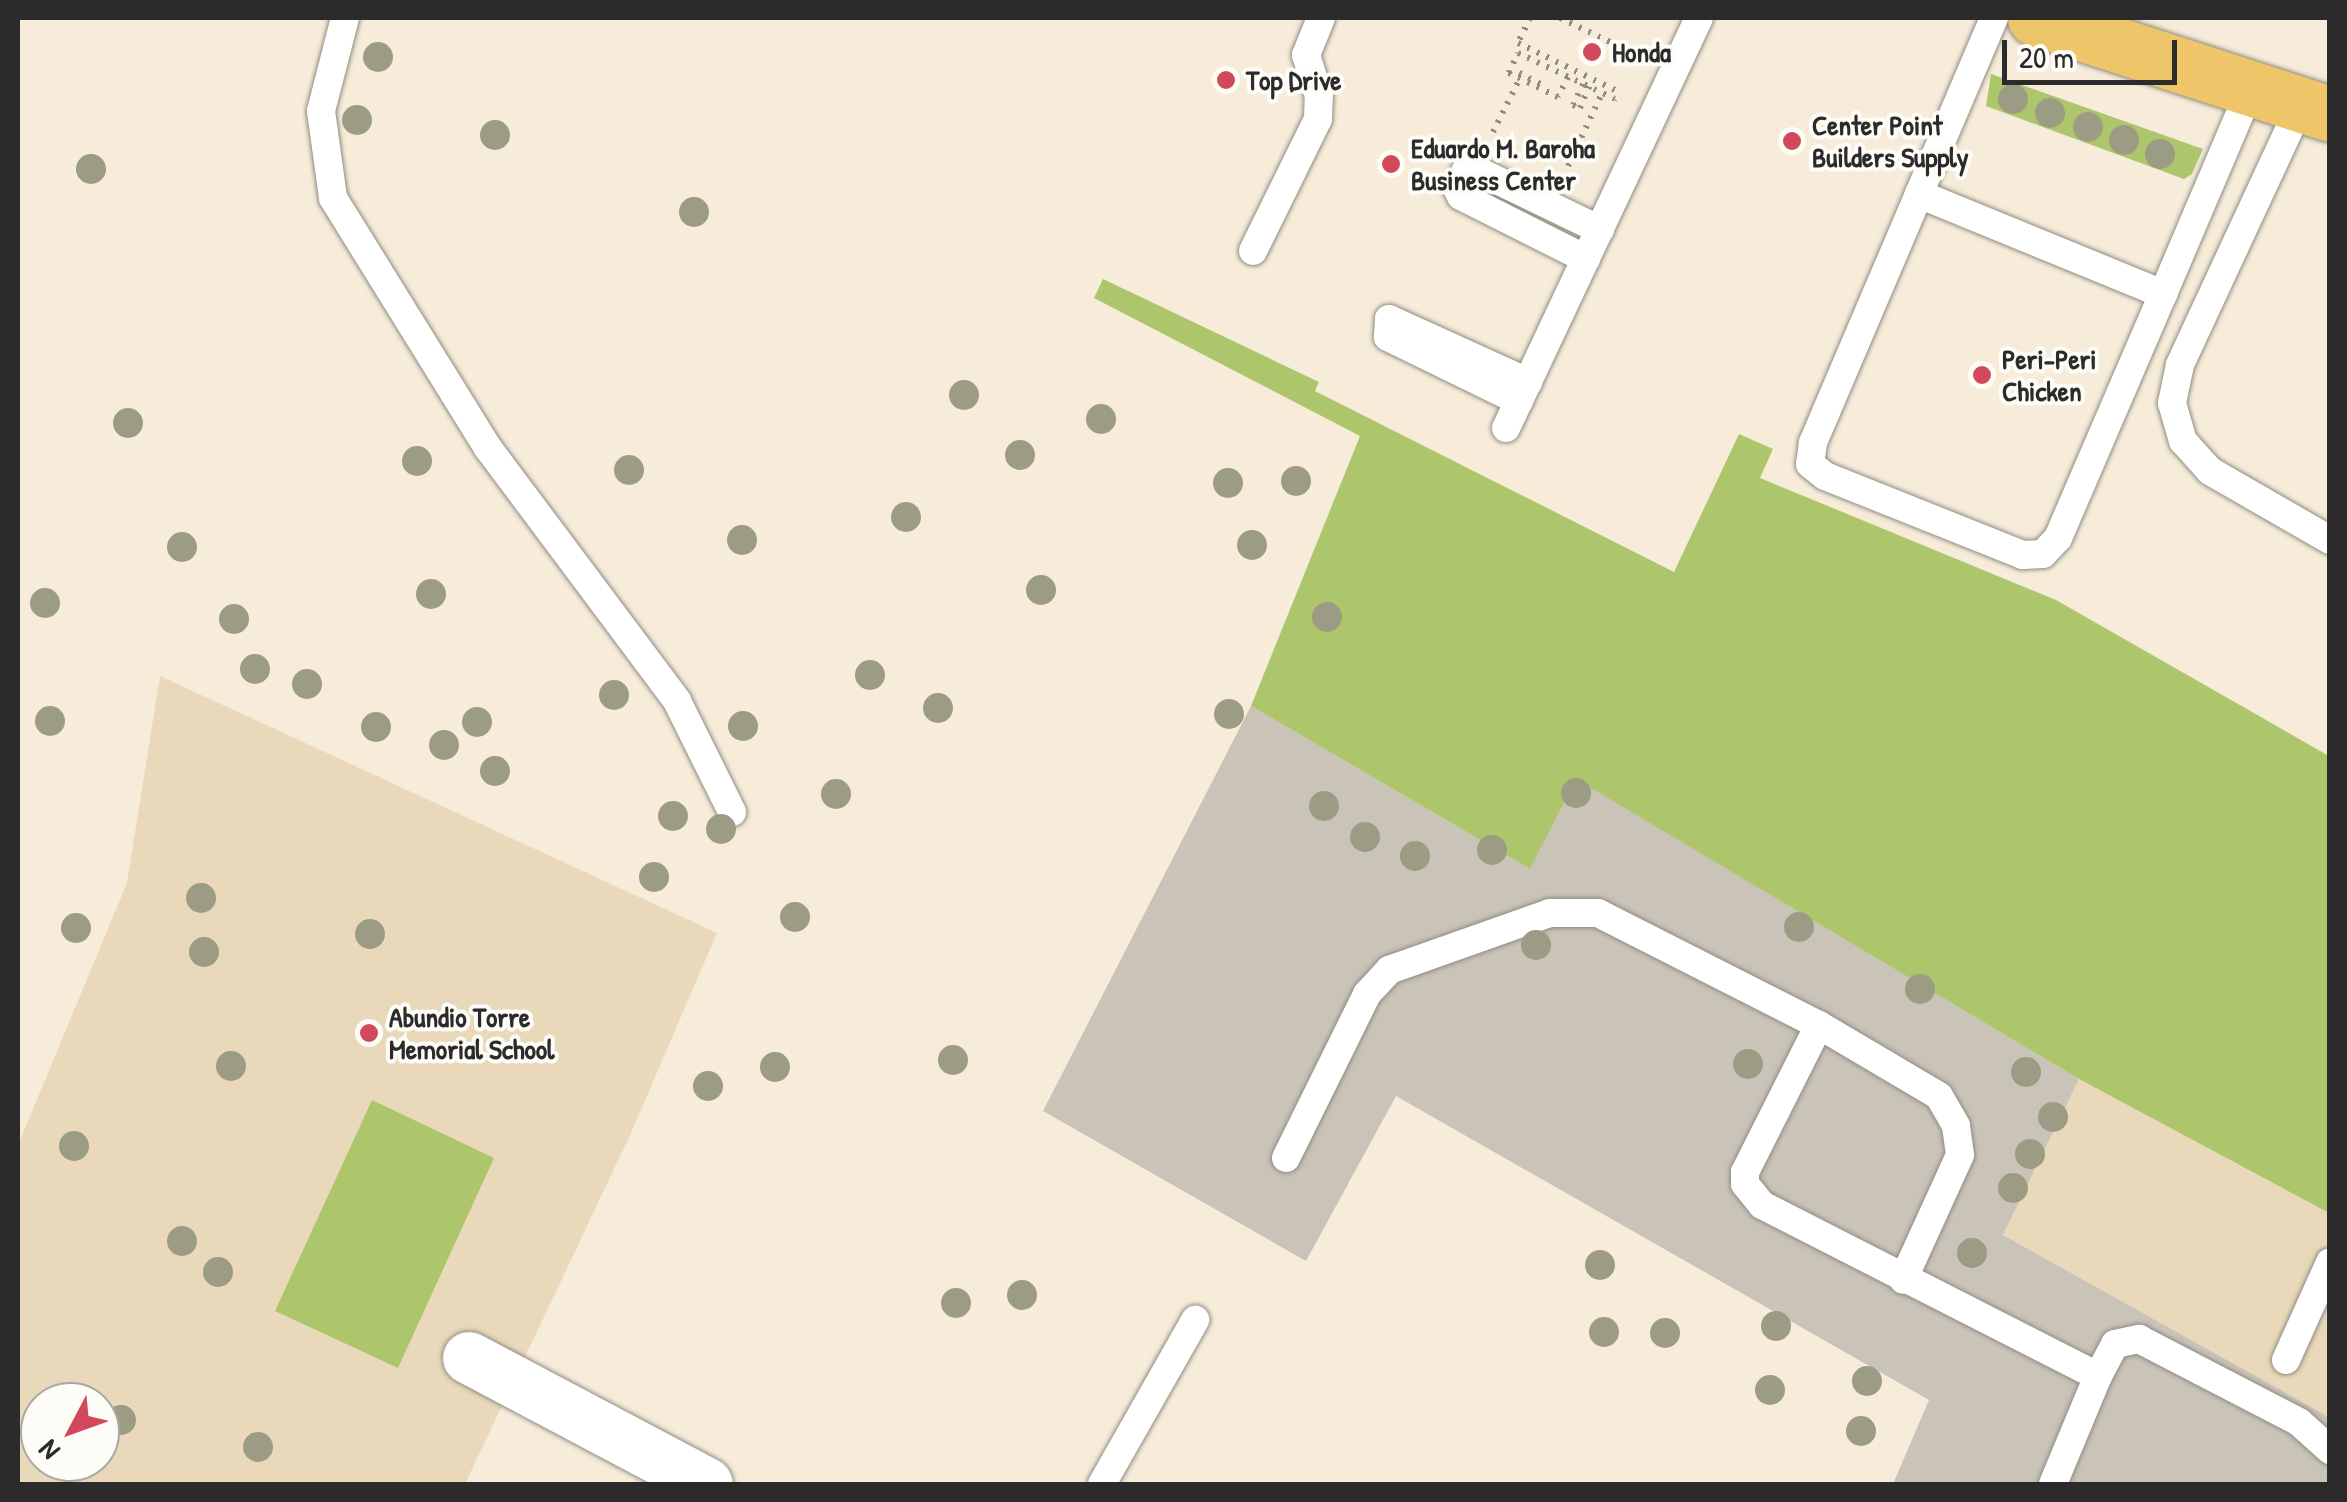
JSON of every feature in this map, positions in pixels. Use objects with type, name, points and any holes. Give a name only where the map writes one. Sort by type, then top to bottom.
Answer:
[{"type":"highway","points":[[2034,18],[2294,102]]},
{"type":"street","points":[[468,1358],[708,1484]]},
{"type":"lane","points":[[345,18],[321,111],[333,198],[488,448],[677,701],[732,812]]},
{"type":"lane","points":[[1253,252],[1318,119],[1319,96],[1306,55],[1322,18]]},
{"type":"lane","points":[[1506,428],[1699,18]]},
{"type":"lane","points":[[1994,18],[1812,444],[1810,464],[1826,476],[2023,555],[2043,554],[2058,538],[2163,294],[2294,102]]},
{"type":"lane","points":[[2294,102],[2180,365],[2172,403],[2184,441],[2210,471],[2330,540]]},
{"type":"lane","points":[[1586,259],[1462,196],[1457,188],[1466,170],[1474,169],[1600,230]]},
{"type":"lane","points":[[1918,194],[2163,294]]},
{"type":"lane","points":[[1286,1158],[1378,979],[1417,955],[1550,913],[1598,914],[1819,1025],[1925,1084],[1956,1126],[1956,1168],[1902,1280]]},
{"type":"lane","points":[[1819,1025],[1750,1158],[1744,1184],[1762,1205],[1902,1280],[2098,1376]]},
{"type":"lane","points":[[2286,1360],[2330,1262]]},
{"type":"lane","points":[[1102,1484],[1195,1320]]},
{"type":"lane","points":[[2053,1484],[2115,1344],[2139,1339],[2299,1422],[2330,1450]]},
{"type":"path","points":[[1530,18],[1506,68],[1538,82],[1547,57]]},
{"type":"path","points":[[1560,18],[1652,62]]},
{"type":"path","points":[[1518,43],[1633,99]]},
{"type":"path","points":[[1568,77],[1558,97],[1508,73],[1518,53],[1615,99],[1610,108]]},
{"type":"path","points":[[1515,89],[1521,74]]},
{"type":"path","points":[[1583,84],[1573,105],[1580,108],[1593,79]]},
{"type":"path","points":[[1588,125],[1606,86]]},
{"type":"shaded area","name":"Abundio Torre Memorial School","points":[[160,676],[717,933],[631,1133],[465,1484],[18,1484],[18,1145],[127,883]]},
{"type":"shaded area","points":[[1251,706],[1530,869],[1575,778],[2079,1079],[2003,1235],[2329,1417],[2329,1484],[1893,1484],[1929,1400],[1396,1096],[1306,1261],[1043,1111]]},
{"type":"shaded area","points":[[2079,1079],[2329,1213],[2329,1417],[2003,1235]]},
{"type":"green space","points":[[1991,74],[2203,149],[2192,174],[2184,179],[1986,106]]},
{"type":"green space","points":[[1103,279],[1319,382],[1315,391],[1674,572],[1739,434],[1773,449],[1760,478],[2056,600],[2329,756],[2329,1213],[2079,1079],[1576,779],[1530,869],[1251,706],[1360,436],[1094,298]]},
{"type":"green space","points":[[372,1100],[494,1158],[398,1368],[275,1311]]},
{"type":"place","name":"Honda","points":[[1592,52]]},
{"type":"place","name":"Top Drive","points":[[1226,80]]},
{"type":"place","name":"Center Point Builders Supply","points":[[1792,141]]},
{"type":"place","name":"Eduardo M. Baroha Business Center","points":[[1391,164]]},
{"type":"place","name":"Peri-Peri Chicken","points":[[1982,375]]},
{"type":"place","name":"Abundio Torre Memorial School","points":[[369,1033]]}]
